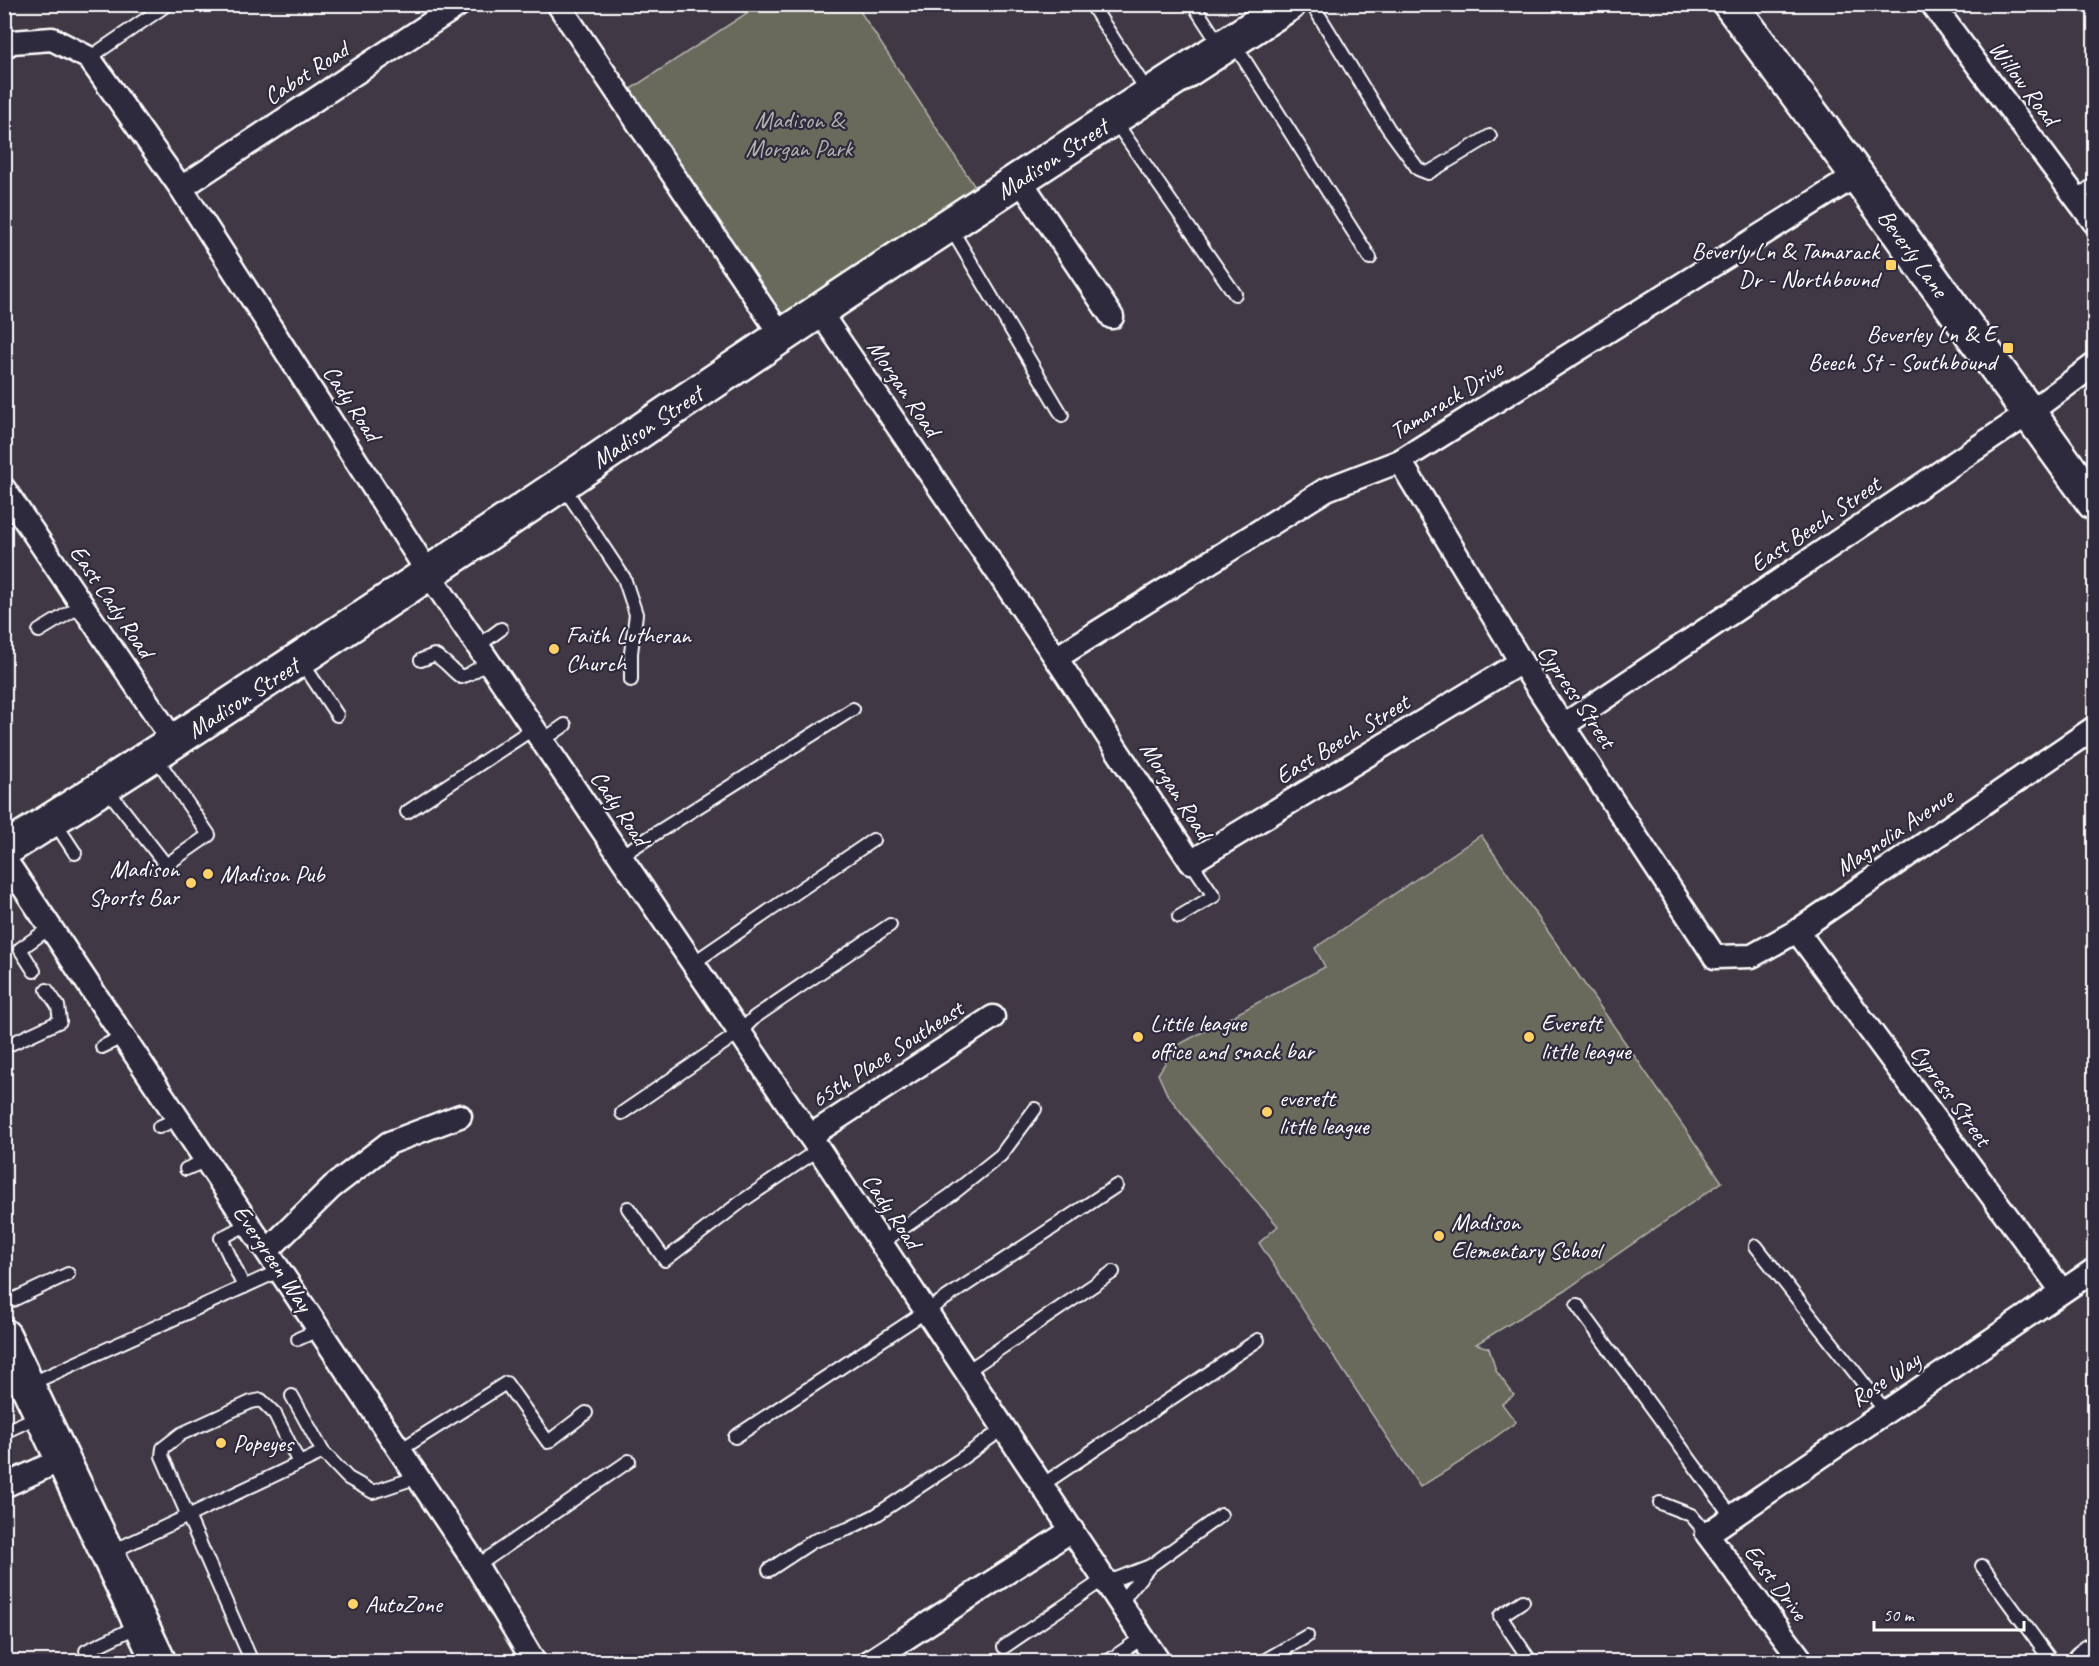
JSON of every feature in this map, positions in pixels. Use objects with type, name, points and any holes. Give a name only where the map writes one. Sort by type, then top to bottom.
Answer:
[{"type":"street","name":"Cabot Road","points":[[181,188],[460,4]]},
{"type":"street","points":[[558,4],[781,335],[819,311]]},
{"type":"street","name":"Madison Street","points":[[4,850],[301,660],[819,311],[1289,4]]},
{"type":"street","name":"Beverly Lane","points":[[1730,4],[2094,502]]},
{"type":"street","name":"Willow Road","points":[[1932,4],[2094,222]]},
{"type":"street","name":"Cady Road","points":[[4,47],[12,42],[52,39],[88,58],[181,188],[429,574],[814,1142],[1159,1662]]},
{"type":"street","name":"Tamarack Drive","points":[[1056,658],[1327,489],[1400,462],[1857,175]]},
{"type":"street","points":[[1020,180],[1112,317]]},
{"type":"street","name":"Morgan Road","points":[[819,311],[1056,658],[1191,862]]},
{"type":"street","name":"East Beech Street","points":[[1564,725],[2029,412],[2094,365]]},
{"type":"street","name":"Cypress Street","points":[[1400,462],[1521,662],[1715,957]]},
{"type":"street","name":"East Cady Road","points":[[6,493],[82,605],[165,749]]},
{"type":"street","name":"East Beech Street","points":[[1191,862],[1521,662]]},
{"type":"street","name":"Magnolia Avenue","points":[[1715,957],[1752,956],[1797,931],[2094,728]]},
{"type":"street","name":"Evergreen Way","points":[[4,858],[51,927],[86,971],[124,1036],[169,1123],[207,1160],[250,1223],[477,1566],[534,1662]]},
{"type":"street","name":"Cypress Street","points":[[1797,931],[2062,1291]]},
{"type":"street","name":"65th Place Southeast","points":[[814,1142],[993,1017]]},
{"type":"street","points":[[268,1250],[332,1187],[390,1143],[459,1116]]},
{"type":"street","name":"Rose Way","points":[[1707,1534],[2094,1269]]},
{"type":"street","points":[[4,1336],[159,1662]]},
{"type":"street","points":[[4,1486],[63,1459]]},
{"type":"street","points":[[869,1662],[1072,1530]]},
{"type":"street","name":"East Drive","points":[[1707,1534],[1803,1662]]},
{"type":"street","points":[[2084,1662],[2094,1654]]},
{"type":"lane","points":[[88,58],[168,4]]},
{"type":"lane","points":[[1091,4],[1150,95]]},
{"type":"lane","points":[[1193,4],[1227,45],[1370,258]]},
{"type":"lane","points":[[1312,4],[1388,128],[1418,169],[1428,173],[1490,136]]},
{"type":"lane","points":[[1113,119],[1235,294]]},
{"type":"lane","points":[[2076,198],[2094,184]]},
{"type":"lane","points":[[950,225],[1062,415]]},
{"type":"lane","points":[[562,484],[624,578],[636,614],[631,653],[631,680]]},
{"type":"lane","points":[[596,560],[607,552]]},
{"type":"lane","points":[[39,631],[82,605]]},
{"type":"lane","points":[[421,660],[434,655],[444,659],[452,671],[460,677],[469,674],[501,629]]},
{"type":"lane","points":[[301,660],[337,715]]},
{"type":"lane","points":[[620,856],[853,709]]},
{"type":"lane","points":[[407,812],[538,734],[565,725]]},
{"type":"lane","points":[[105,787],[166,865],[209,835],[165,749]]},
{"type":"lane","points":[[53,820],[75,853]]},
{"type":"lane","points":[[693,963],[873,840]]},
{"type":"lane","points":[[1179,917],[1214,896],[1191,862]]},
{"type":"lane","points":[[622,1113],[740,1032],[755,1017],[890,925]]},
{"type":"lane","points":[[34,971],[20,949],[51,927]]},
{"type":"lane","points":[[4,1047],[60,1021],[58,1006],[47,990]]},
{"type":"lane","points":[[102,1047],[124,1036]]},
{"type":"lane","points":[[881,1243],[951,1195],[1001,1155],[1035,1109]]},
{"type":"lane","points":[[628,1208],[665,1260],[814,1142]]},
{"type":"lane","points":[[186,1169],[207,1160]]},
{"type":"lane","points":[[735,1437],[1116,1186]]},
{"type":"lane","points":[[244,1287],[221,1238],[250,1223]]},
{"type":"lane","points":[[1756,1246],[1886,1412]]},
{"type":"lane","points":[[28,1386],[281,1270]]},
{"type":"lane","points":[[967,1371],[1113,1272]]},
{"type":"lane","points":[[4,1304],[68,1275]]},
{"type":"lane","points":[[1577,1305],[1732,1517]]},
{"type":"lane","points":[[298,1339],[320,1329]]},
{"type":"lane","points":[[1042,1485],[1258,1340]]},
{"type":"lane","points":[[400,1450],[506,1383],[548,1442],[586,1413]]},
{"type":"lane","points":[[291,1396],[323,1452],[348,1478],[373,1492],[418,1477]]},
{"type":"lane","points":[[252,1662],[162,1456],[163,1448],[181,1434],[251,1402],[261,1400],[275,1414],[299,1463]]},
{"type":"lane","points":[[4,1432],[42,1415]]},
{"type":"lane","points":[[769,1570],[813,1541],[848,1529],[876,1515],[1004,1428]]},
{"type":"lane","points":[[108,1554],[323,1452]]},
{"type":"lane","points":[[477,1566],[629,1461]]},
{"type":"lane","points":[[1660,1503],[1691,1515],[1707,1534]]},
{"type":"lane","points":[[1004,1647],[1104,1579],[1116,1579],[1150,1566],[1221,1515]]},
{"type":"lane","points":[[1122,1605],[1127,1594],[1150,1566]]},
{"type":"lane","points":[[1982,1566],[2052,1662]]},
{"type":"lane","points":[[1523,1600],[1500,1616],[1531,1662]]},
{"type":"lane","points":[[86,1651],[141,1625]]},
{"type":"lane","points":[[1262,1662],[1307,1636]]},
{"type":"lane","points":[[1107,1662],[1143,1638]]},
{"type":"green space","name":"Madison & Morgan Park","points":[[759,5],[856,5],[977,190],[786,314],[776,312],[629,90]]},
{"type":"green space","name":"Madison Elementary School","points":[[1481,835],[1722,1182],[1567,1289],[1476,1344],[1489,1348],[1496,1371],[1514,1395],[1502,1404],[1516,1422],[1462,1461],[1420,1487],[1259,1243],[1278,1226],[1195,1130],[1167,1094],[1158,1074],[1176,1046],[1325,967],[1315,948]]},
{"type":"place","name":"Beverly Ln & Tamarack Dr - Northbound","points":[[1891,265]]},
{"type":"place","name":"Beverley Ln & E Beech St - Southbound","points":[[2008,348]]},
{"type":"place","name":"Faith Lutheran Church","points":[[554,649]]},
{"type":"place","name":"Madison Pub","points":[[208,874]]},
{"type":"place","name":"Madison Sports Bar","points":[[191,883]]},
{"type":"place","name":"Little league office and snack bar","points":[[1138,1037]]},
{"type":"place","name":"Everett little league","points":[[1529,1037]]},
{"type":"place","name":"everett little league","points":[[1267,1112]]},
{"type":"place","name":"Madison Elementary School","points":[[1439,1236]]},
{"type":"place","name":"Popeyes","points":[[221,1443]]},
{"type":"place","name":"AutoZone","points":[[353,1604]]}]
